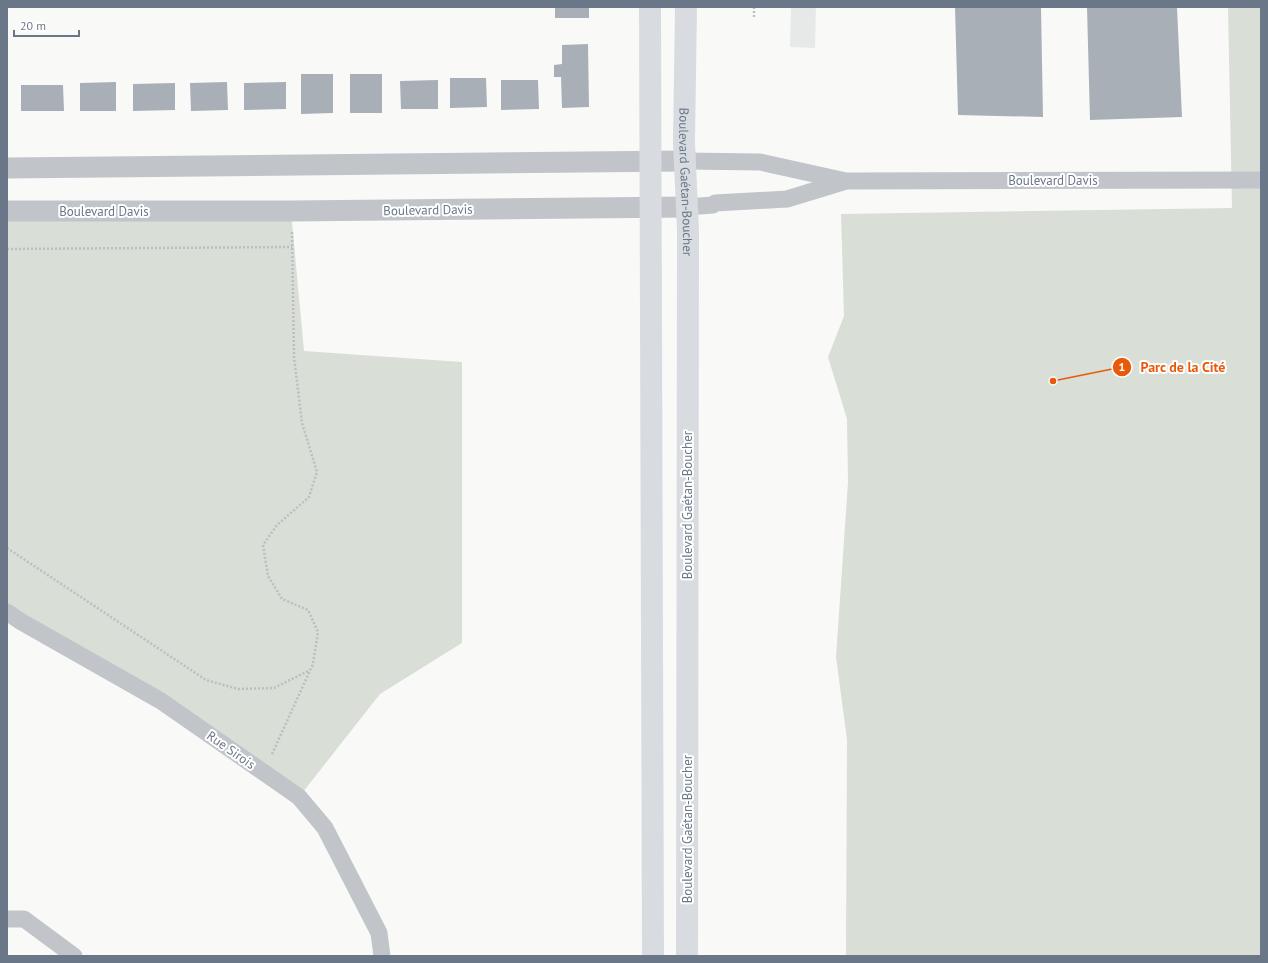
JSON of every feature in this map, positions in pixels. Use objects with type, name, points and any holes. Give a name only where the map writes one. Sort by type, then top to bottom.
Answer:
[{"type":"main road","points":[[650,7],[653,956]]},
{"type":"main road","name":"Boulevard Gaétan-Boucher","points":[[686,7],[687,956]]},
{"type":"street","name":"Boulevard Davis","points":[[7,168],[650,161],[760,162],[846,181],[1261,180]]},
{"type":"street","name":"Boulevard Davis","points":[[7,211],[291,211],[650,207],[687,208],[713,205],[715,203],[787,199],[846,181]]},
{"type":"street","name":"Rue Sirois","points":[[7,612],[20,621],[161,701],[299,798],[325,828],[379,933],[382,956]]},
{"type":"street","points":[[7,919],[24,919],[74,956]]},
{"type":"path","points":[[754,7],[754,18]]},
{"type":"path","points":[[263,772],[313,664],[318,632],[308,610],[282,599],[268,576],[264,545],[277,525],[309,498],[317,472],[302,423],[294,357],[291,211]]},
{"type":"path","points":[[7,249],[292,247]]},
{"type":"path","points":[[7,548],[206,680],[238,689],[274,688],[310,670]]},
{"type":"shaded area","points":[[791,7],[816,7],[815,48],[790,47]]},
{"type":"shaded area","points":[[1228,7],[1261,7],[1261,956],[846,956],[847,740],[836,657],[848,482],[847,419],[828,357],[844,316],[841,214],[1232,208]]},
{"type":"shaded area","points":[[7,211],[291,211],[304,351],[462,362],[462,643],[380,694],[299,797],[7,612]]},
{"type":"building","points":[[555,7],[589,7],[589,18],[555,18]]},
{"type":"building","points":[[955,7],[1041,7],[1043,117],[958,115]]},
{"type":"building","points":[[1087,7],[1177,7],[1182,117],[1090,120]]},
{"type":"building","points":[[588,44],[589,107],[562,108],[561,77],[554,77],[554,65],[562,64],[562,45]]},
{"type":"building","points":[[301,74],[333,74],[333,113],[301,114]]},
{"type":"building","points":[[350,74],[382,74],[382,113],[350,113]]},
{"type":"building","points":[[450,78],[486,78],[487,107],[450,108]]},
{"type":"building","points":[[438,80],[438,109],[401,109],[400,81]]},
{"type":"building","points":[[501,80],[538,80],[539,109],[501,110]]},
{"type":"building","points":[[116,82],[116,111],[80,111],[80,83]]},
{"type":"building","points":[[227,82],[228,110],[191,111],[190,83]]},
{"type":"building","points":[[286,82],[286,109],[244,110],[244,83]]},
{"type":"building","points":[[175,83],[175,110],[133,111],[133,84]]},
{"type":"building","points":[[21,85],[63,85],[64,111],[21,111]]},
{"type":"place","name":"Parc de la Cité","points":[[1053,381]]}]
